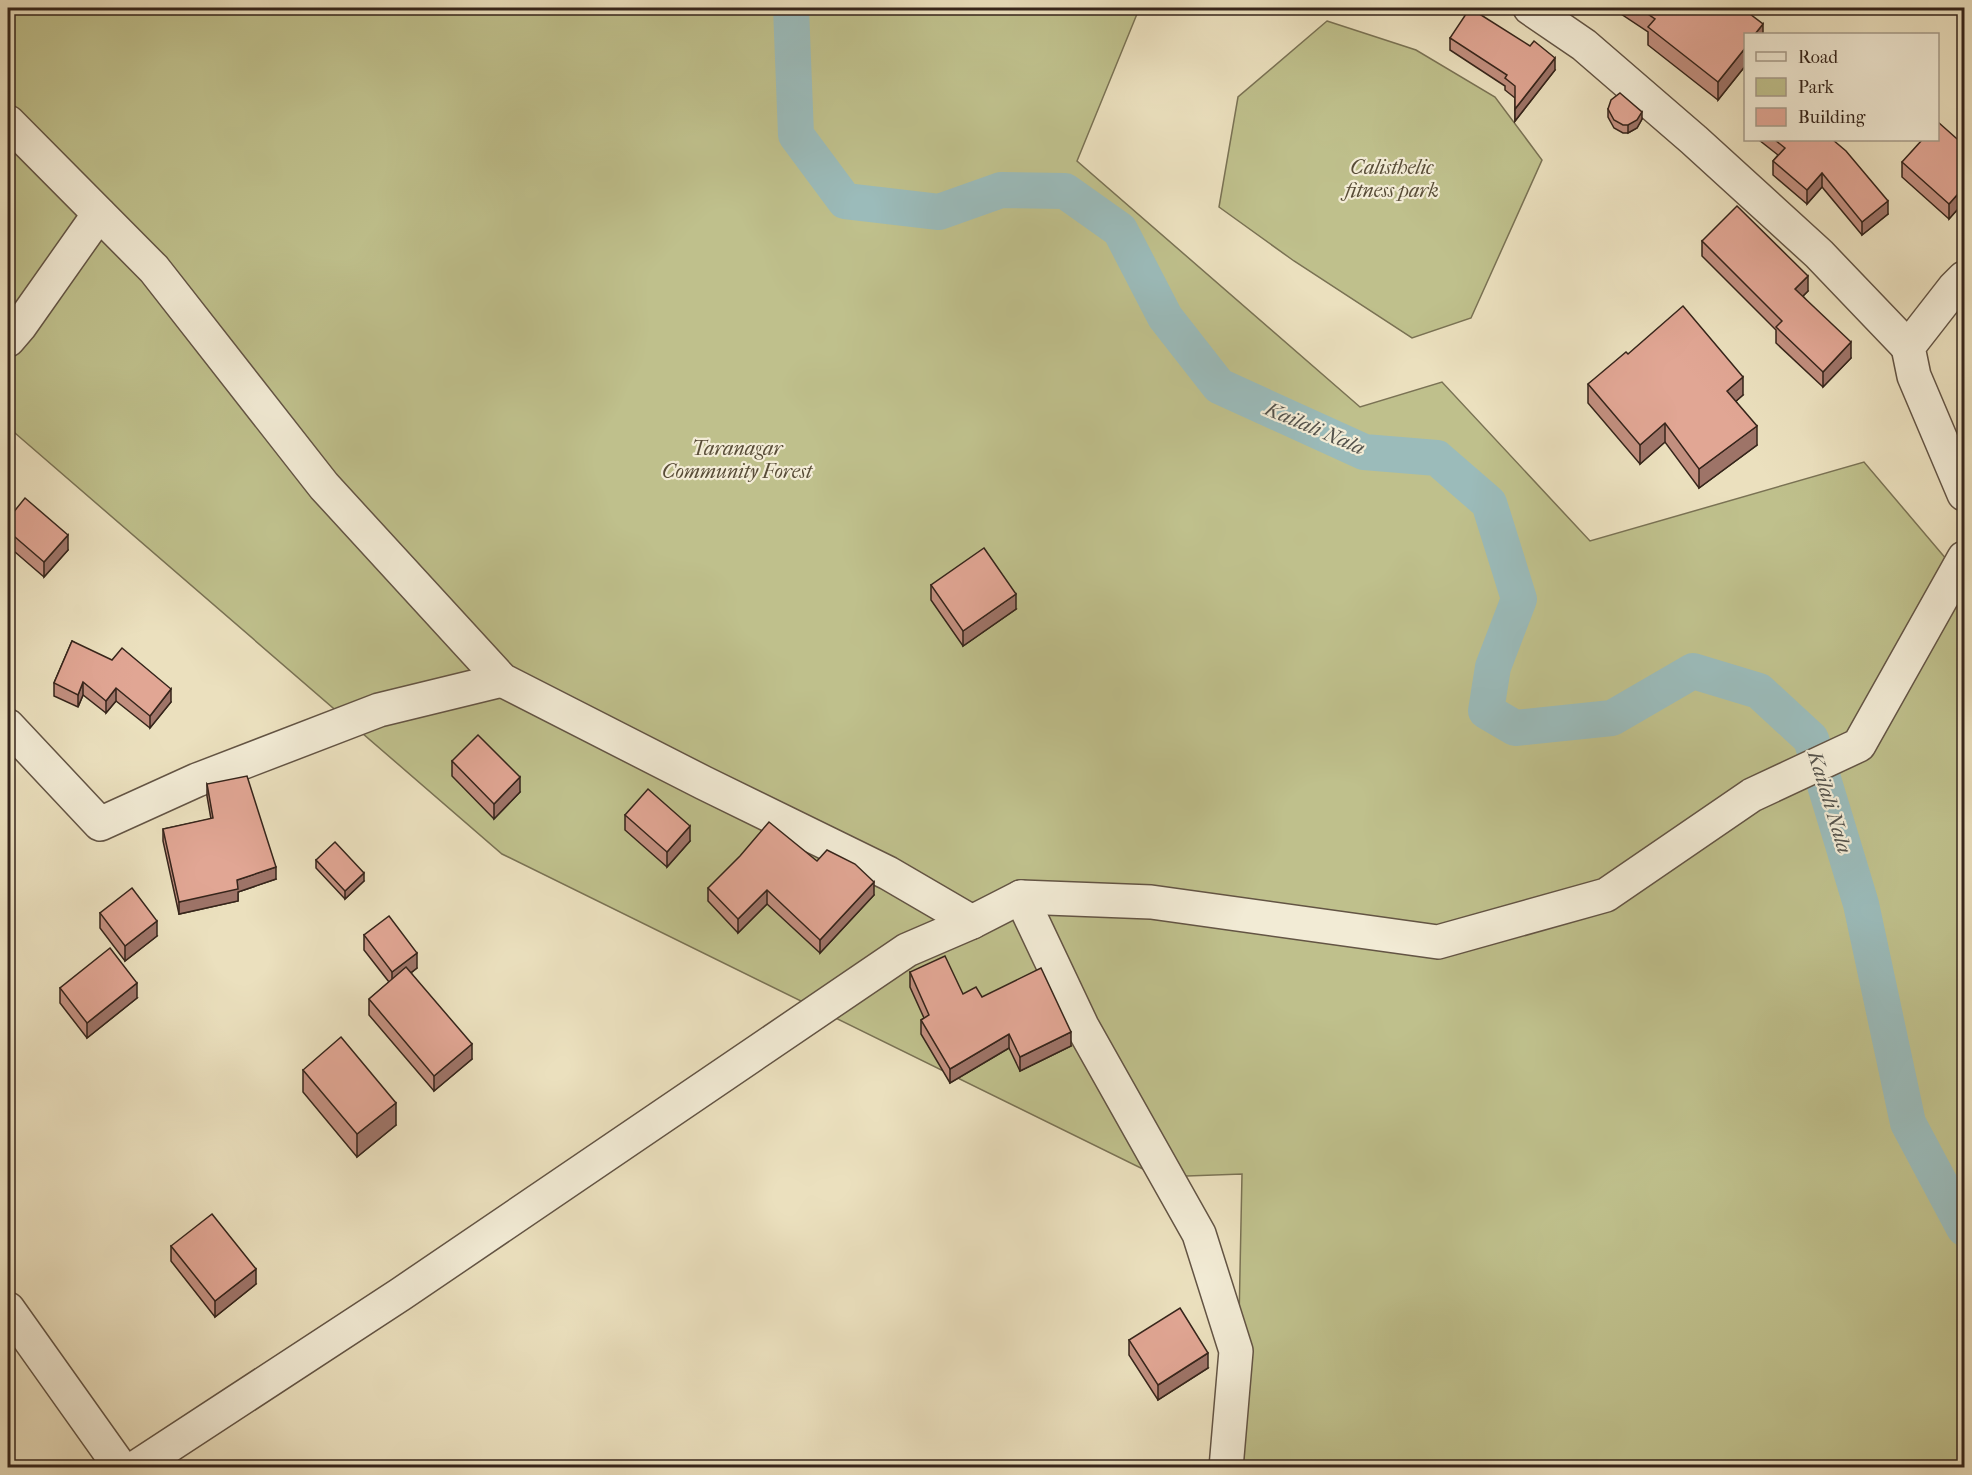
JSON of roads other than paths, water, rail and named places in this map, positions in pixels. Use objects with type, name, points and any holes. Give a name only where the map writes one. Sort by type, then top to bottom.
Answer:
[{"type":"street","points":[[1530,8],[1584,45],[1694,140],[1819,254],[1908,347],[1914,376],[1965,494]]},
{"type":"street","points":[[8,122],[154,269],[324,486],[502,680],[888,873],[972,922]]},
{"type":"street","points":[[8,340],[99,214]]},
{"type":"street","points":[[1908,347],[1954,288],[1965,278]]},
{"type":"street","points":[[135,1467],[401,1294],[907,950],[972,922],[1021,897],[1151,902],[1438,942],[1606,895],[1752,795],[1859,745],[1965,558]]},
{"type":"street","points":[[8,726],[100,824],[196,780],[380,710],[502,680]]},
{"type":"street","points":[[1021,897],[1082,1026],[1199,1234],[1236,1351],[1226,1467]]},
{"type":"street","points":[[8,1309],[121,1467]]},
{"type":"waterway","name":"Kailali Nala","points":[[791,8],[796,135],[845,201],[939,212],[1001,190],[1065,191],[1120,230],[1165,317],[1219,386],[1364,452],[1437,458],[1489,503],[1519,599],[1493,667],[1486,711],[1515,728],[1612,718],[1693,671],[1759,691],[1811,739],[1861,904],[1908,1123],[1964,1228]]},
{"type":"park label","name":"Calisthelic fitness park","points":[[1392,178]]},
{"type":"park label","name":"Taranagar Community Forest","points":[[737,460]]}]
